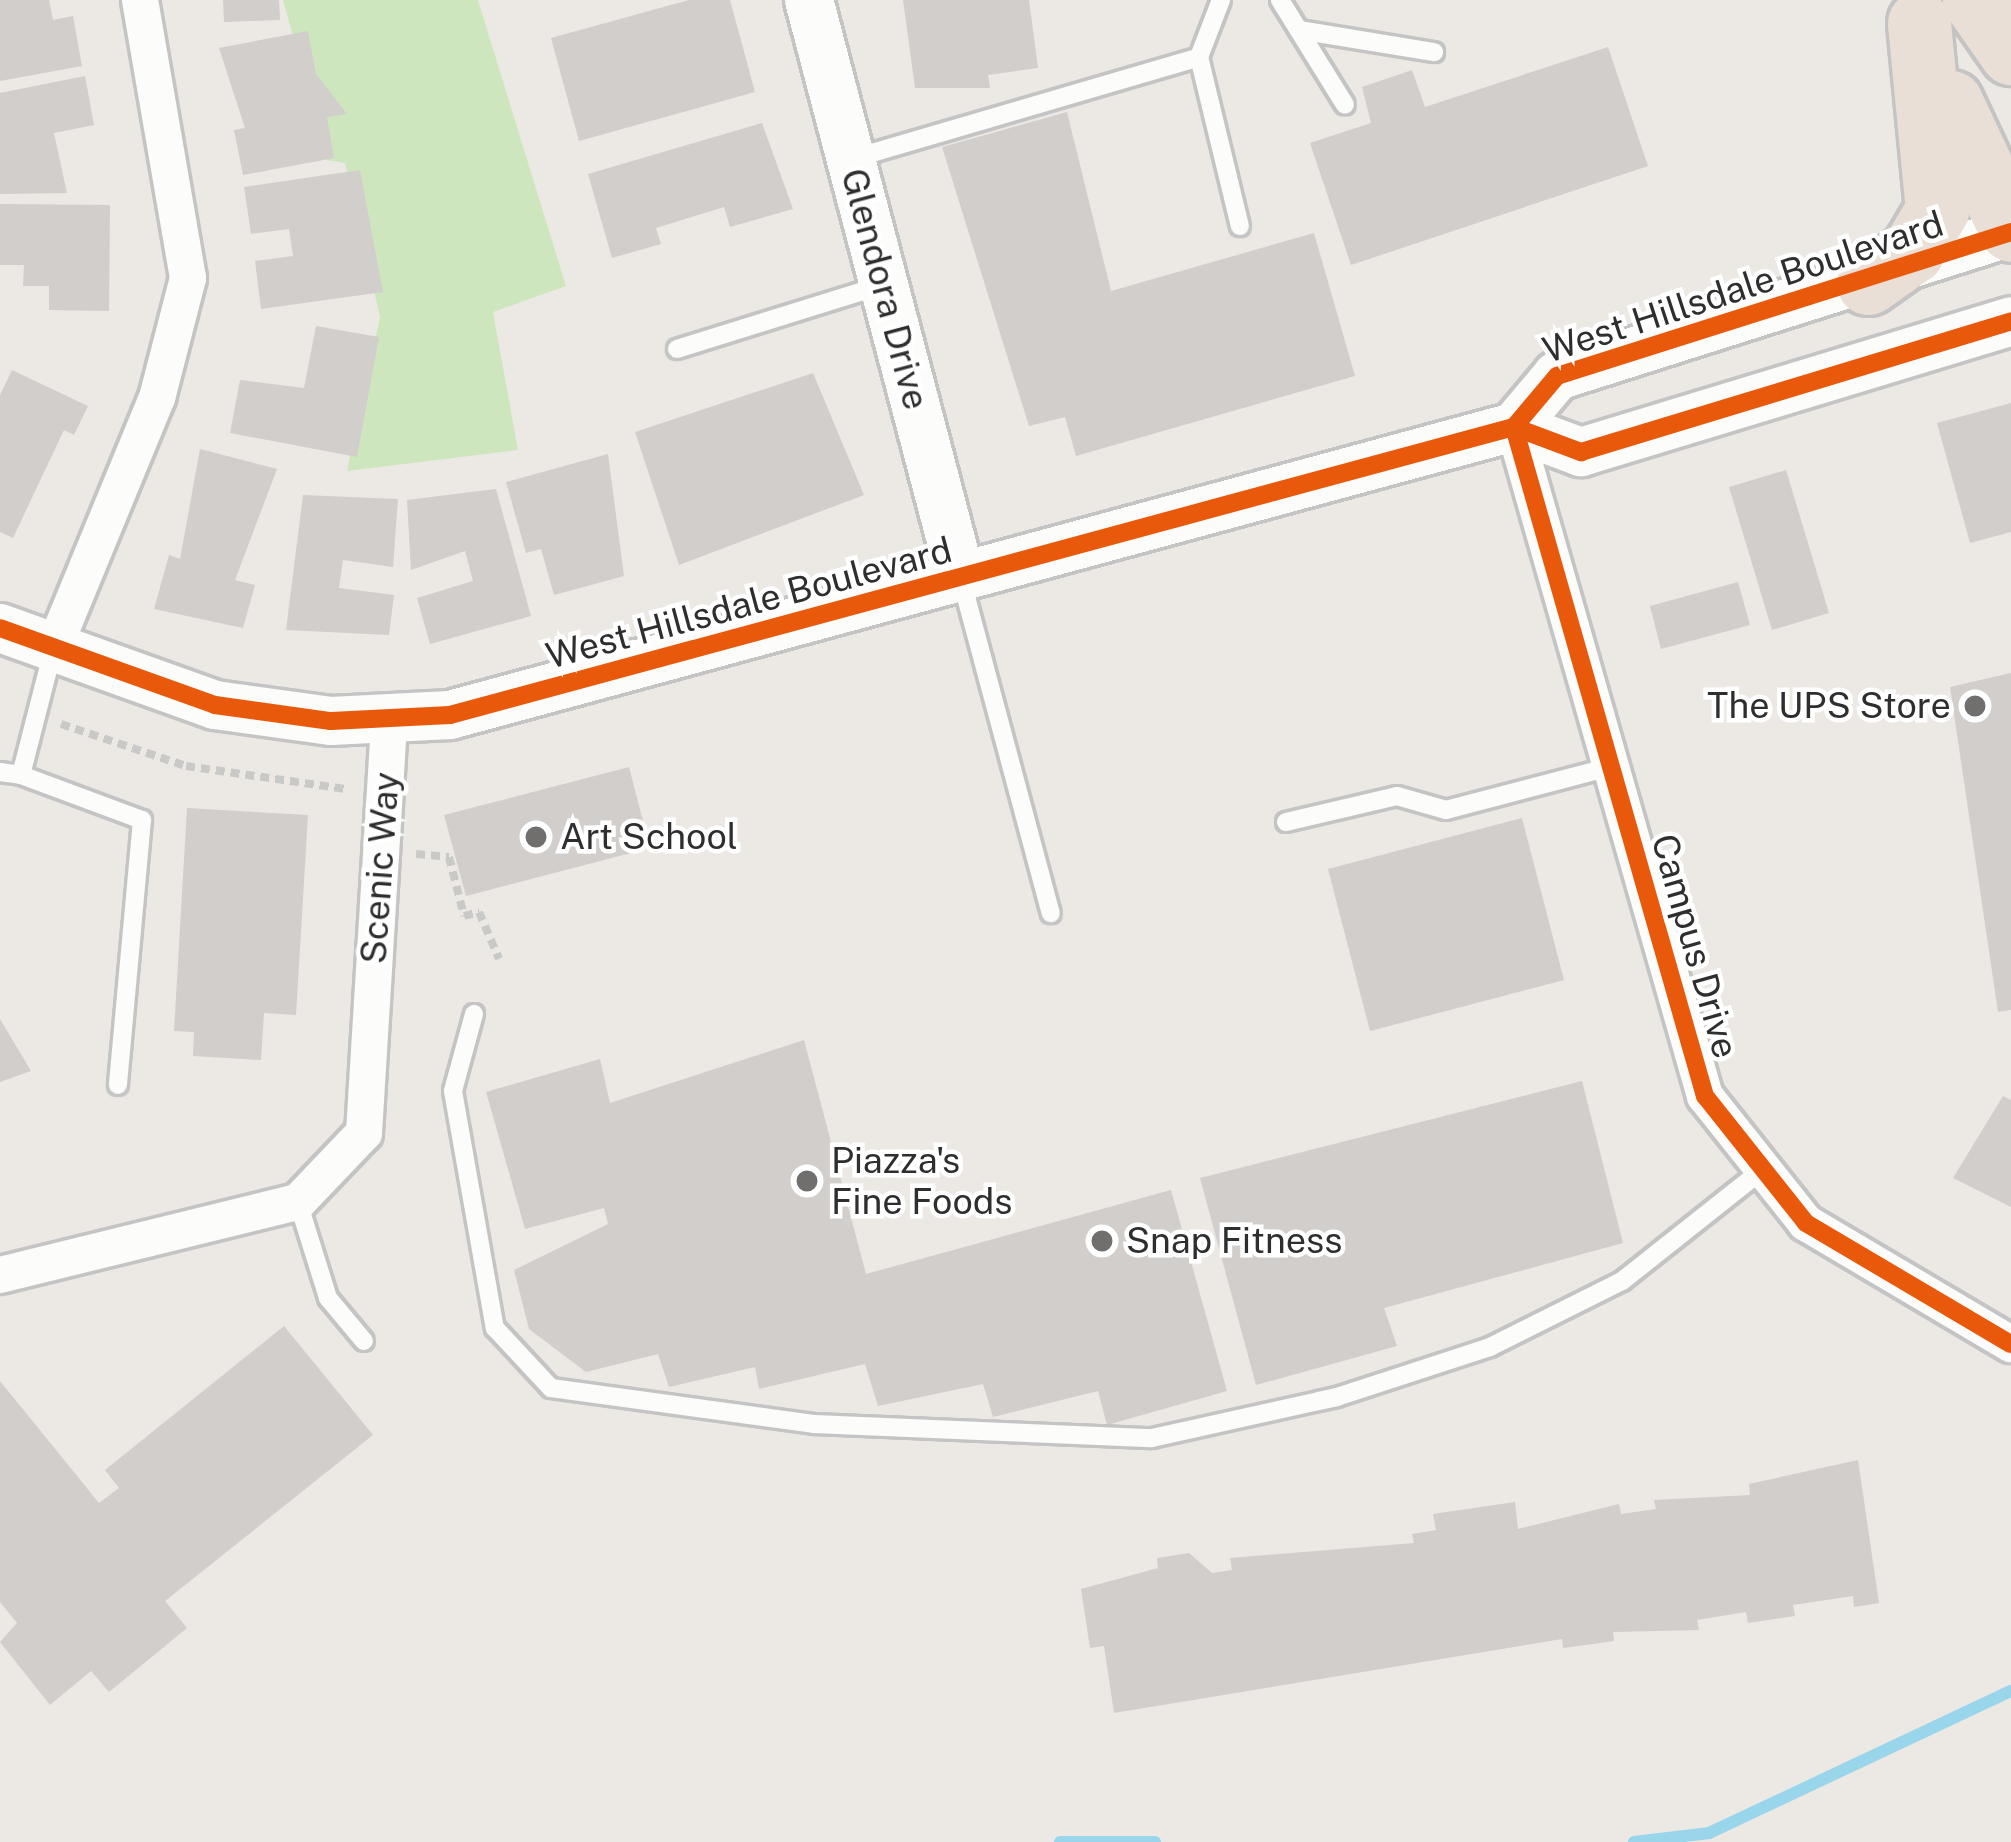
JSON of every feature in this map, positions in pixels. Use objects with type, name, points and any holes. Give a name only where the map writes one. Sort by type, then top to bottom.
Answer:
[{"type":"highway","points":[[1934,8],[2011,53]]},
{"type":"highway","points":[[1934,8],[2011,231]]},
{"type":"highway","points":[[1868,283],[1912,252],[1937,210],[1934,8]]},
{"type":"main road","name":"Glendora Drive","points":[[809,0],[962,578]]},
{"type":"main road","name":"West Hillsdale Boulevard","points":[[0,628],[215,705],[389,722],[527,698],[1514,427],[1557,376],[1868,283],[2011,231]]},
{"type":"main road","points":[[1514,427],[1582,452],[2011,321]]},
{"type":"street","points":[[53,650],[157,398],[188,278],[140,0]]},
{"type":"street","name":"Campus Drive","points":[[1514,427],[1614,766],[1681,1033],[1705,1096],[1757,1174],[1831,1241],[2011,1344]]},
{"type":"street","name":"Scenic Way","points":[[298,1202],[364,1133],[389,722]]},
{"type":"street","points":[[0,1275],[298,1202]]},
{"type":"lane","points":[[1221,0],[1199,57],[1240,226]]},
{"type":"lane","points":[[1280,0],[1345,105]]},
{"type":"lane","points":[[1299,30],[1434,52]]},
{"type":"lane","points":[[851,159],[1199,57]]},
{"type":"lane","points":[[676,349],[884,284]]},
{"type":"lane","points":[[962,578],[1051,913]]},
{"type":"lane","points":[[21,775],[53,650]]},
{"type":"lane","points":[[1286,822],[1397,796],[1446,810],[1614,766]]},
{"type":"lane","points":[[0,772],[21,775],[142,820],[118,1085]]},
{"type":"lane","points":[[474,1014],[453,1091],[495,1328],[551,1388],[814,1424],[1152,1438],[1337,1397],[1490,1347],[1622,1281],[1757,1174]]},
{"type":"lane","points":[[298,1202],[328,1298],[364,1341]]},
{"type":"path","points":[[37,713],[186,766],[345,789]]},
{"type":"path","points":[[381,852],[449,856],[464,916],[479,912],[499,959]]},
{"type":"green space","points":[[283,0],[478,0],[566,286],[493,312],[518,450],[347,471],[380,317],[345,163],[327,160]]},
{"type":"building","points":[[0,0],[49,0],[53,20],[73,16],[82,66],[0,81]]},
{"type":"building","points":[[223,0],[279,0],[280,20],[224,22]]},
{"type":"building","points":[[689,0],[730,0],[755,92],[579,141],[551,38]]},
{"type":"building","points":[[903,0],[1029,0],[1038,68],[988,75],[990,88],[915,88]]},
{"type":"building","points":[[308,31],[316,74],[347,114],[327,117],[334,158],[243,175],[234,130],[245,128],[219,48]]},
{"type":"building","points":[[1608,47],[1648,166],[1351,265],[1310,143],[1371,123],[1362,87],[1412,70],[1425,107]]},
{"type":"building","points":[[85,76],[94,125],[54,133],[67,193],[0,194],[0,93]]},
{"type":"building","points":[[1067,112],[1111,291],[1314,233],[1355,376],[1076,456],[1065,417],[1029,426],[942,147]]},
{"type":"building","points":[[762,123],[793,209],[730,227],[724,207],[656,228],[661,244],[612,258],[588,174]]},
{"type":"building","points":[[360,170],[383,292],[261,309],[255,261],[293,256],[289,229],[251,234],[244,187]]},
{"type":"building","points":[[0,204],[110,205],[109,311],[49,310],[49,286],[23,286],[24,265],[0,265]]},
{"type":"building","points":[[316,326],[379,337],[357,457],[230,433],[240,380],[304,388]]},
{"type":"building","points":[[12,370],[88,406],[74,435],[64,430],[13,538],[0,532],[0,395]]},
{"type":"building","points":[[813,373],[864,495],[679,565],[635,432]]},
{"type":"building","points":[[2011,403],[2011,532],[1970,543],[1937,423]]},
{"type":"building","points":[[200,449],[277,469],[235,580],[255,585],[243,628],[154,609],[169,555],[180,559]]},
{"type":"building","points":[[608,454],[624,576],[554,595],[541,549],[526,553],[506,482]]},
{"type":"building","points":[[1786,470],[1829,613],[1772,630],[1729,487]]},
{"type":"building","points":[[496,489],[531,616],[430,644],[417,598],[473,581],[465,551],[411,570],[407,500]]},
{"type":"building","points":[[303,495],[398,499],[393,567],[343,560],[339,588],[394,595],[389,635],[286,630]]},
{"type":"building","points":[[1738,582],[1750,625],[1661,649],[1650,606]]},
{"type":"building","points":[[2011,673],[2011,1010],[1998,1012],[1950,687]]},
{"type":"building","points":[[629,767],[650,848],[466,896],[444,815]]},
{"type":"building","points":[[187,808],[308,815],[296,1015],[264,1013],[261,1060],[193,1056],[194,1032],[174,1031]]},
{"type":"building","points":[[1522,818],[1564,980],[1370,1031],[1328,869]]},
{"type":"building","points":[[0,1019],[31,1071],[0,1082]]},
{"type":"building","points":[[804,1040],[866,1274],[1171,1190],[1227,1391],[1107,1425],[1098,1391],[993,1417],[983,1384],[878,1406],[865,1364],[759,1389],[755,1367],[669,1387],[658,1354],[586,1372],[529,1329],[514,1270],[608,1224],[604,1208],[525,1229],[486,1092],[600,1059],[610,1103]]},
{"type":"building","points":[[1582,1081],[1623,1243],[1384,1308],[1397,1346],[1256,1385],[1200,1178]]},
{"type":"building","points":[[2003,1096],[2011,1100],[2011,1207],[1953,1178]]},
{"type":"building","points":[[284,1326],[373,1435],[165,1601],[187,1628],[109,1692],[91,1671],[50,1705],[0,1642],[17,1623],[0,1602],[0,1381],[99,1503],[119,1488],[105,1470]]},
{"type":"building","points":[[1858,1460],[1879,1603],[1854,1607],[1853,1596],[1793,1605],[1795,1616],[1748,1623],[1746,1612],[1697,1620],[1699,1630],[1613,1632],[1614,1641],[1563,1648],[1562,1639],[1114,1713],[1104,1646],[1090,1648],[1081,1589],[1158,1568],[1157,1558],[1189,1553],[1212,1573],[1232,1570],[1230,1558],[1414,1543],[1412,1534],[1436,1530],[1433,1514],[1515,1502],[1518,1529],[1619,1504],[1621,1514],[1656,1509],[1654,1500],[1750,1495],[1749,1484]]},
{"type":"waterway","points":[[1634,1842],[1709,1833],[2011,1691]]},
{"type":"waterway","points":[[1060,1842],[1155,1842]]},
{"type":"cycle path","points":[[0,628],[215,705],[331,721],[450,715],[1514,427],[1557,376],[2011,232]]},
{"type":"cycle path","points":[[1514,427],[1581,452],[2011,321]]},
{"type":"cycle path","points":[[1514,427],[1705,1096],[1806,1223],[2011,1344]]},
{"type":"place","name":"The UPS Store","points":[[1975,706]]},
{"type":"place","name":"Art School","points":[[536,837]]},
{"type":"place","name":"Piazza's Fine Foods","points":[[807,1181]]},
{"type":"place","name":"Snap Fitness","points":[[1102,1241]]}]
